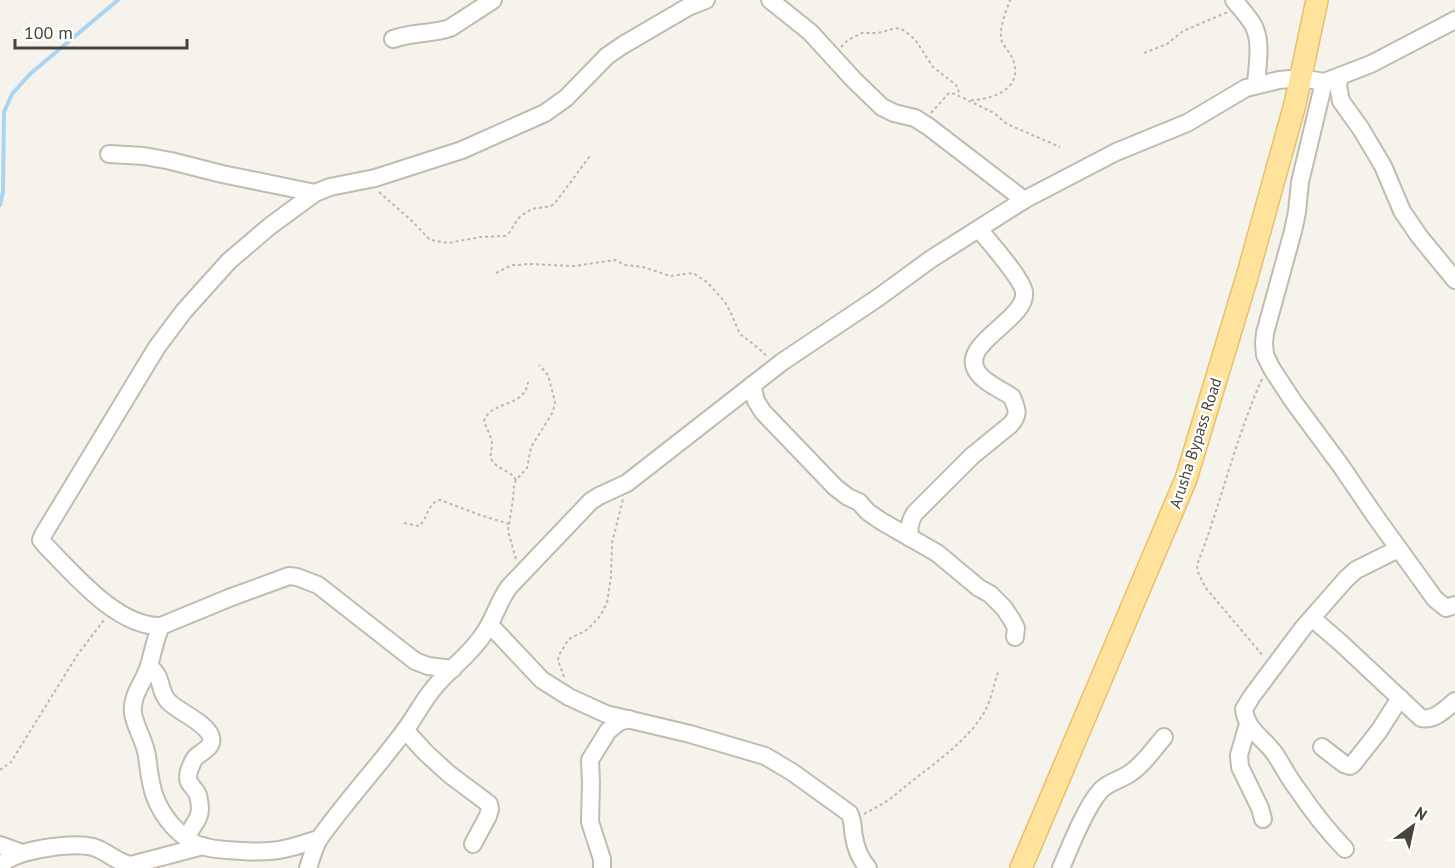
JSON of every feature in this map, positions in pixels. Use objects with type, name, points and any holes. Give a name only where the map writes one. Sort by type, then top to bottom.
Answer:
[{"type":"main road","name":"Arusha Bypass Road","points":[[1022,868],[1186,479],[1247,278],[1301,78],[1317,0]]},
{"type":"street","points":[[393,39],[403,35],[450,28],[493,0]]},
{"type":"street","points":[[453,669],[428,666],[415,661],[318,585],[297,577],[289,576],[161,626],[151,627],[137,623],[105,603],[45,545],[41,540],[42,535],[157,347],[184,311],[229,261],[270,226],[315,193],[462,150],[545,113],[566,98],[608,56],[623,45],[688,7],[706,0]]},
{"type":"street","points":[[770,0],[810,32],[860,87],[882,107],[894,113],[915,118],[929,127],[1024,200]]},
{"type":"street","points":[[1236,3],[1256,31],[1258,44],[1256,85]]},
{"type":"street","points":[[308,868],[319,839],[405,730],[434,688],[478,642],[490,625],[501,599],[516,577],[599,495],[627,483],[782,362],[932,259],[1024,200],[1116,152],[1186,123],[1246,88],[1279,80],[1301,78],[1324,82],[1371,64],[1455,20]]},
{"type":"street","points":[[1340,76],[1338,86],[1341,101],[1383,166],[1402,211],[1455,280]]},
{"type":"street","points":[[1324,82],[1302,173],[1293,231],[1265,333],[1266,355],[1293,401],[1398,549],[1435,599],[1452,610]]},
{"type":"street","points":[[108,154],[144,156],[171,161],[315,193]]},
{"type":"street","points":[[910,538],[909,527],[915,513],[972,456],[1010,425],[1018,412],[1012,397],[977,373],[974,364],[976,354],[982,344],[997,328],[1018,312],[1025,294],[1014,274],[979,229]]},
{"type":"street","points":[[752,385],[756,401],[763,412],[835,487],[859,502],[881,521],[937,554],[997,600],[1016,628],[1015,637]]},
{"type":"street","points":[[1345,849],[1297,790],[1275,753],[1248,724],[1244,709],[1312,618],[1346,579],[1356,570],[1398,549]]},
{"type":"street","points":[[1312,618],[1421,718],[1435,717],[1455,701]]},
{"type":"street","points":[[490,625],[537,676],[569,697],[606,714],[690,734],[765,756],[779,763],[842,807],[852,818],[857,850],[861,860],[868,868]]},
{"type":"street","points":[[161,626],[149,666],[135,694],[134,720],[144,740],[155,798],[166,818],[186,844]]},
{"type":"street","points":[[149,666],[156,673],[162,694],[168,702],[202,726],[212,738],[209,747],[193,761],[188,774],[190,785],[197,793],[199,818],[191,828],[174,868]]},
{"type":"street","points":[[1322,747],[1350,766],[1379,730],[1400,698]]},
{"type":"street","points":[[603,868],[590,822],[590,760],[608,731],[619,722],[629,719]]},
{"type":"street","points":[[1248,724],[1239,761],[1263,819]]},
{"type":"street","points":[[405,730],[448,774],[489,804],[488,816],[473,844]]},
{"type":"street","points":[[1061,868],[1097,795],[1108,784],[1138,768],[1164,737]]},
{"type":"street","points":[[0,866],[6,860],[22,853],[66,846],[93,847],[124,864],[131,865],[186,844],[223,849],[270,851],[287,849],[319,839]]},
{"type":"street","points":[[0,844],[22,853]]},
{"type":"path","points":[[968,100],[995,97],[1008,87],[1013,79],[1014,63],[1011,54],[1002,42],[1001,29],[1010,0]]},
{"type":"path","points":[[1144,53],[1167,44],[1183,32],[1236,3]]},
{"type":"path","points":[[832,55],[848,40],[861,33],[878,33],[896,28],[903,30],[916,41],[933,67],[956,85],[959,95]]},
{"type":"path","points":[[915,118],[925,117],[934,111],[949,93],[959,95],[994,113],[1007,124],[1060,147]]},
{"type":"path","points":[[366,179],[430,240],[448,243],[481,237],[505,236],[522,215],[532,209],[551,206],[555,203],[590,156]]},
{"type":"path","points":[[496,273],[512,265],[574,266],[615,260],[625,265],[643,267],[670,276],[693,273],[707,282],[724,302],[742,337],[771,359],[782,362]]},
{"type":"path","points":[[1269,363],[1254,396],[1197,565],[1205,587],[1274,668]]},
{"type":"path","points":[[516,577],[515,552],[508,534],[514,486],[516,480],[527,468],[531,447],[553,412],[555,402],[548,375],[539,365]]},
{"type":"path","points":[[516,480],[512,474],[492,460],[490,452],[492,443],[484,421],[487,414],[524,394],[528,382]]},
{"type":"path","points":[[569,697],[558,660],[559,655],[568,639],[585,631],[600,616],[607,603],[612,543],[627,483]]},
{"type":"path","points":[[404,523],[419,526],[433,503],[440,500],[509,524]]},
{"type":"path","points":[[0,770],[11,762],[78,654],[94,632],[115,610]]},
{"type":"path","points":[[852,818],[884,803],[948,752],[975,726],[989,703],[998,672]]},
{"type":"waterway","points":[[0,205],[3,192],[4,112],[12,94],[30,74],[118,0]]}]
